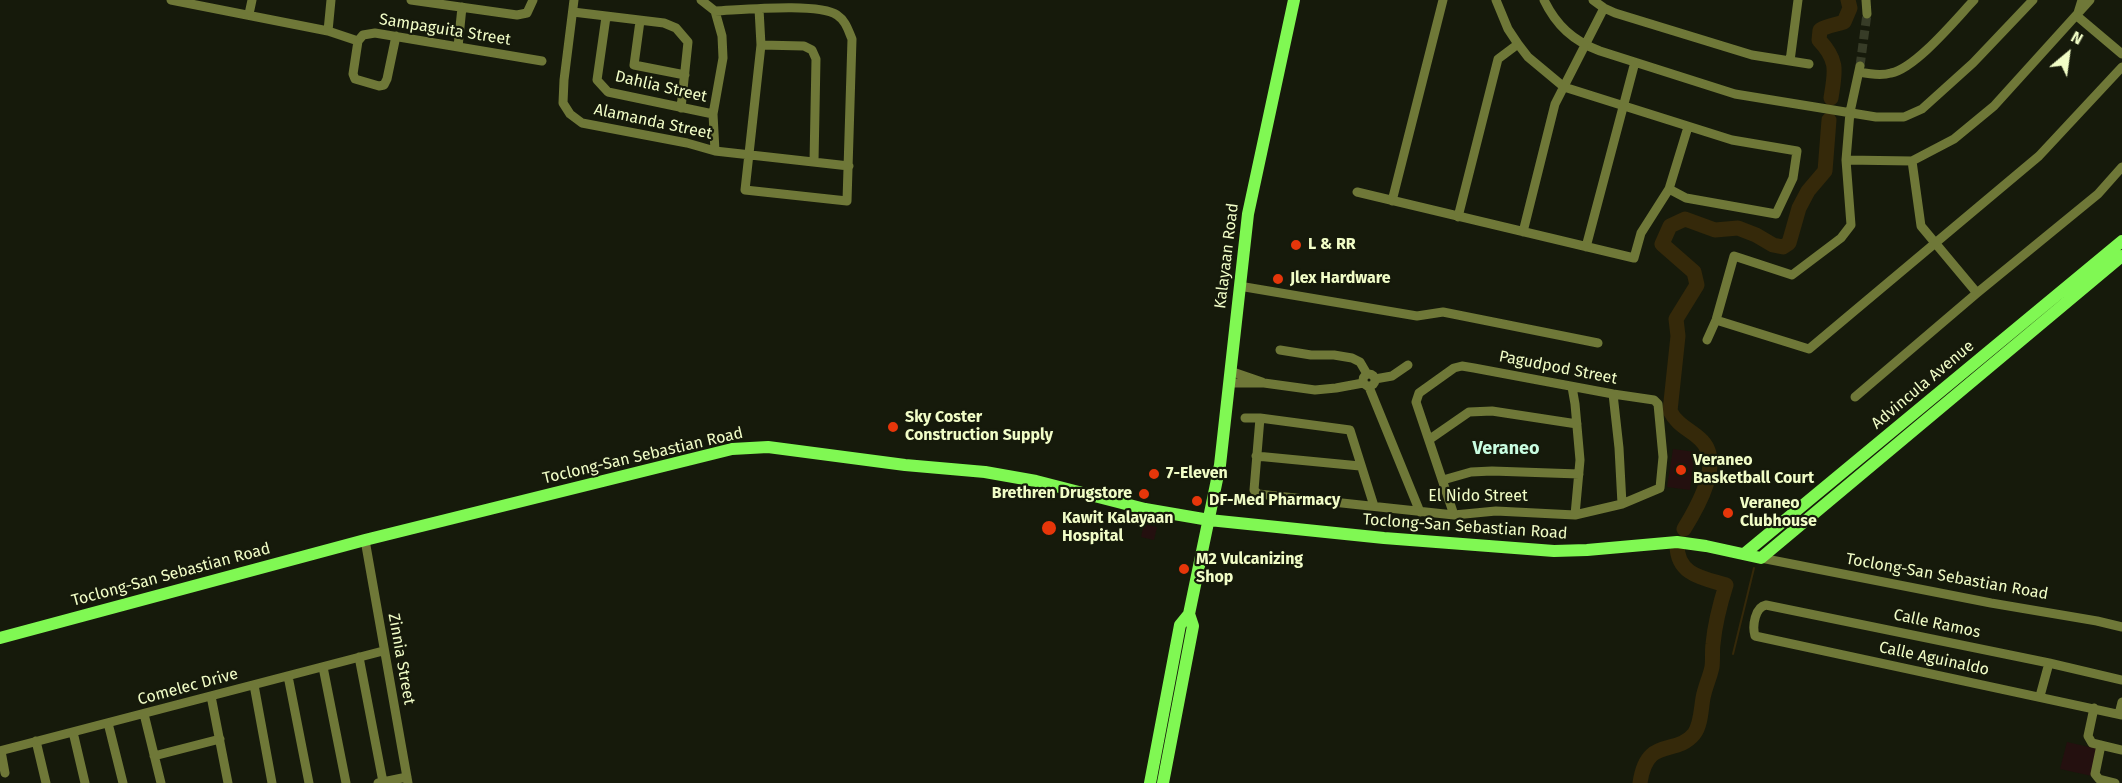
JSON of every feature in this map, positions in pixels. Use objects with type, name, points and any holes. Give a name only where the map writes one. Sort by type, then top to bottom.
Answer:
[{"type":"main road","name":"Kalayaan Road","points":[[1189,614],[1220,465],[1239,286],[1252,192],[1294,0]]},
{"type":"main road","name":"Advincula Avenue","points":[[1761,558],[2122,241]]},
{"type":"main road","name":"Advincula Avenue","points":[[1744,554],[2122,256]]},
{"type":"main road","name":"Toclong-San Sebastian Road","points":[[0,638],[365,540],[732,449],[768,447],[905,465],[985,472],[1036,481],[1145,509],[1209,520],[1479,546],[1572,551],[1677,542],[1761,558]]},
{"type":"main road","points":[[1150,783],[1180,625],[1189,614]]},
{"type":"main road","points":[[1163,783],[1193,626],[1189,614]]},
{"type":"street","name":"Sampaguita Street","points":[[171,0],[328,31],[358,42],[363,35],[375,33],[542,61]]},
{"type":"street","points":[[249,14],[252,0]]},
{"type":"street","points":[[328,31],[331,0]]},
{"type":"street","points":[[412,0],[517,15],[527,13],[533,0]]},
{"type":"street","name":"Alamanda Street","points":[[574,0],[563,103],[570,114],[582,123],[687,143],[716,151],[849,166]]},
{"type":"street","points":[[701,0],[715,11],[722,36],[723,58],[713,114],[716,151]]},
{"type":"street","points":[[1392,201],[1443,0]]},
{"type":"street","points":[[1496,0],[1508,29],[1528,57],[1564,87],[1732,140],[1797,151],[1793,178],[1776,213],[1686,198],[1669,189]]},
{"type":"street","points":[[1544,0],[1551,16],[1564,30],[1586,46],[1735,94],[1876,117],[1904,117],[1922,109],[1973,63],[2033,0]]},
{"type":"street","points":[[1593,0],[1615,14],[1752,55],[1809,64]]},
{"type":"street","points":[[1790,61],[1798,0]]},
{"type":"street","points":[[1867,0],[1867,14]]},
{"type":"street","points":[[1707,340],[1716,320],[1734,256],[1792,275],[1841,238],[1851,225],[1846,160],[1850,112],[1859,69],[1875,74],[1893,73],[1913,62],[1974,0]]},
{"type":"street","points":[[2077,16],[2082,0]]},
{"type":"street","points":[[1846,160],[1912,161],[1954,139],[1994,106],[2090,0]]},
{"type":"street","points":[[458,47],[462,7]]},
{"type":"street","points":[[715,11],[759,9],[816,8],[836,14],[845,23],[852,39],[848,201],[745,190],[761,45],[759,9]]},
{"type":"street","points":[[1524,232],[1555,104],[1604,8]]},
{"type":"street","points":[[573,12],[664,23],[676,28],[688,42],[681,108]]},
{"type":"street","points":[[2077,16],[2122,54]]},
{"type":"street","name":"Dahlia Street","points":[[606,17],[597,80],[608,92],[713,114]]},
{"type":"street","points":[[639,21],[634,64],[685,75]]},
{"type":"street","points":[[358,42],[353,74],[355,79],[379,86],[384,85],[387,80],[396,36]]},
{"type":"street","points":[[1458,216],[1498,59],[1518,44]]},
{"type":"street","points":[[761,45],[804,46],[812,50],[816,59],[814,162]]},
{"type":"street","points":[[1586,247],[1635,62]]},
{"type":"street","points":[[1716,320],[1809,349],[2040,156],[2122,67]]},
{"type":"street","points":[[1357,192],[1634,258],[1641,233],[1669,189],[1688,127]]},
{"type":"street","points":[[1912,161],[1921,226],[1977,293]]},
{"type":"street","points":[[1855,397],[2098,194],[2122,167]]},
{"type":"street","points":[[1239,286],[1417,316],[1443,312],[1598,343]]},
{"type":"street","points":[[1280,350],[1311,355],[1335,355],[1360,362],[1420,512]]},
{"type":"street","points":[[1229,377],[1248,375],[1264,383],[1315,390],[1392,376],[1408,365]]},
{"type":"street","name":"Pagudpod Street","points":[[1430,439],[1416,402],[1419,393],[1454,368],[1462,366],[1656,402],[1663,457],[1660,488]]},
{"type":"street","points":[[1572,387],[1580,460],[1575,515]]},
{"type":"street","points":[[1613,394],[1622,504]]},
{"type":"street","points":[[1454,515],[1430,439],[1470,412],[1492,411],[1577,424]]},
{"type":"street","points":[[1245,418],[1350,430],[1374,506]]},
{"type":"street","points":[[1260,418],[1256,456],[1360,466]]},
{"type":"street","name":"El Nido Street","points":[[1256,456],[1255,492],[1454,515],[1496,511],[1575,515],[1622,504],[1660,488]]},
{"type":"street","points":[[1443,480],[1471,472],[1492,471],[1578,474]]},
{"type":"street","name":"Zinnia Street","points":[[365,540],[383,651],[408,780]]},
{"type":"street","name":"Toclong-San Sebastian Road","points":[[1761,558],[2122,627]]},
{"type":"street","name":"Calle Ramos","points":[[1755,620],[1758,609],[1766,605],[2049,663],[2122,681]]},
{"type":"street","name":"Calle Aguinaldo","points":[[1755,620],[1753,631],[1755,636],[2121,715]]},
{"type":"street","name":"Comelec Drive","points":[[0,751],[383,651]]},
{"type":"street","points":[[359,657],[381,782],[408,780]]},
{"type":"street","points":[[2040,696],[2049,663]]},
{"type":"street","points":[[323,667],[346,783]]},
{"type":"street","points":[[288,676],[309,783]]},
{"type":"street","points":[[254,685],[272,783]]},
{"type":"street","points":[[211,696],[228,783]]},
{"type":"street","points":[[2121,715],[2122,702]]},
{"type":"street","points":[[2094,708],[2089,740],[2092,743],[2122,750]]},
{"type":"street","points":[[144,714],[161,783]]},
{"type":"street","points":[[108,723],[123,783]]},
{"type":"street","points":[[73,732],[85,783]]},
{"type":"street","points":[[154,756],[219,739]]},
{"type":"street","points":[[36,741],[46,783]]},
{"type":"street","points":[[2101,745],[2096,777],[2115,783]]},
{"type":"street","points":[[0,751],[3,773],[8,783]]},
{"type":"shaded area","name":"Veraneo Basketball Court","points":[[1673,449],[1695,452],[1690,490],[1667,487]]},
{"type":"shaded area","points":[[1144,524],[1157,527],[1154,540],[1141,537]]},
{"type":"shaded area","points":[[2067,742],[2098,749],[2092,776],[2060,769]]},
{"type":"waterway","points":[[1831,98],[1834,67],[1830,54],[1819,40],[1820,30],[1844,22],[1850,8],[1848,0]]},
{"type":"waterway","points":[[1684,529],[1696,509],[1706,484],[1710,459],[1707,448],[1700,439],[1676,420],[1670,411],[1678,336],[1676,319],[1697,285],[1694,272],[1662,244],[1670,226],[1685,219],[1715,230],[1738,228],[1773,245],[1783,247],[1789,243],[1799,208],[1808,191],[1825,171],[1829,120]]},
{"type":"waterway","points":[[1640,783],[1644,768],[1655,752],[1687,741],[1696,730],[1712,667],[1715,629],[1726,585],[1700,577],[1686,569],[1681,563],[1677,545]]},
{"type":"waterway","points":[[1733,654],[1754,568]]},
{"type":"tunnel","points":[[1860,66],[1867,14]]},
{"type":"place","name":"L & RR","points":[[1296,245]]},
{"type":"place","name":"Jlex Hardware","points":[[1278,279]]},
{"type":"place","name":"Sky Coster Construction Supply","points":[[893,427]]},
{"type":"place","name":"Veraneo Basketball Court","points":[[1681,470]]},
{"type":"place","name":"7-Eleven","points":[[1154,474]]},
{"type":"place","name":"Brethren Drugstore","points":[[1144,494]]},
{"type":"place","name":"DF-Med Pharmacy","points":[[1197,501]]},
{"type":"place","name":"Veraneo Clubhouse","points":[[1728,513]]},
{"type":"place","name":"Kawit Kalayaan Hospital","points":[[1049,528]]},
{"type":"place","name":"M2 Vulcanizing Shop","points":[[1184,569]]},
{"type":"district","name":"Veraneo","points":[[1506,449]]}]
